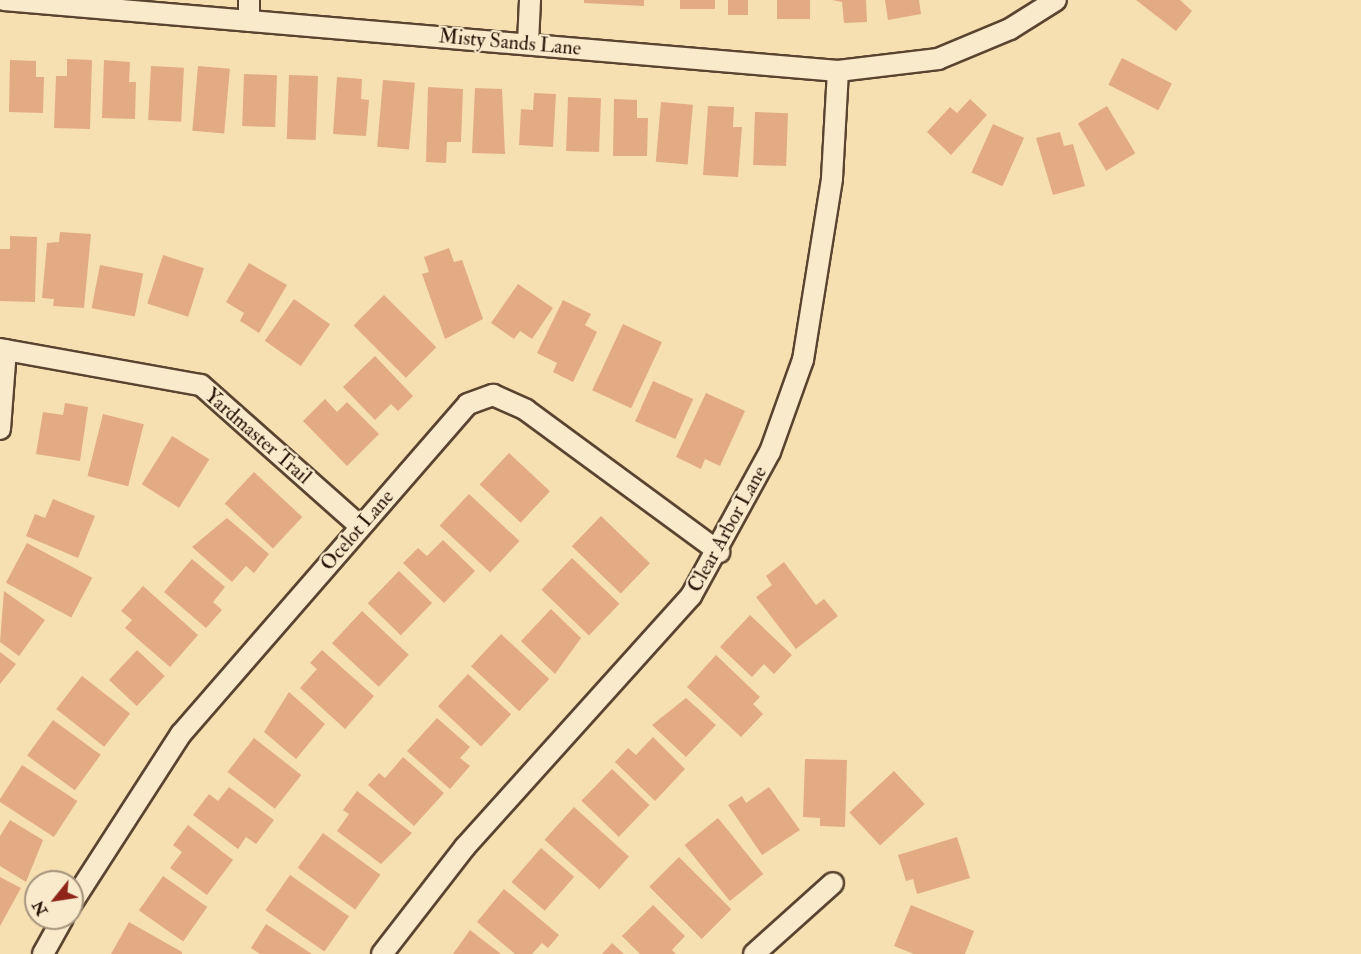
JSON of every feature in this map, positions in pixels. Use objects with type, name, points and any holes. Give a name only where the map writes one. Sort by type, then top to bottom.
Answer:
[{"type":"street","name":"Misty Sands Lane","points":[[4,0],[838,71],[938,59],[1010,29],[1056,0]]},
{"type":"street","points":[[249,0],[249,21]]},
{"type":"street","points":[[528,43],[530,0]]},
{"type":"street","name":"Clear Arbor Lane","points":[[382,954],[465,846],[646,650],[691,596],[718,552],[770,452],[803,360],[832,178],[838,71]]},
{"type":"street","points":[[0,429],[3,350]]},
{"type":"street","name":"Yardmaster Trail","points":[[3,350],[201,385],[360,526]]},
{"type":"street","name":"Ocelot Lane","points":[[84,884],[181,734],[468,404],[493,395],[526,410],[718,552]]},
{"type":"street","points":[[754,954],[833,884]]},
{"type":"street","points":[[43,954],[56,930]]},
{"type":"building","points":[[584,0],[644,0],[644,6],[584,3]]},
{"type":"building","points":[[680,0],[715,0],[715,9],[680,9]]},
{"type":"building","points":[[728,0],[748,0],[748,15],[728,15]]},
{"type":"building","points":[[777,0],[810,0],[810,19],[777,19]]},
{"type":"building","points":[[832,0],[866,0],[867,22],[844,23],[842,2]]},
{"type":"building","points":[[885,0],[919,0],[921,14],[888,20]]},
{"type":"building","points":[[1136,0],[1180,0],[1192,11],[1176,31]]},
{"type":"building","points":[[1122,58],[1172,83],[1158,110],[1108,85]]},
{"type":"building","points":[[67,59],[92,60],[90,129],[54,128],[56,76],[67,76]]},
{"type":"building","points":[[10,60],[36,61],[36,77],[44,77],[43,113],[9,112]]},
{"type":"building","points":[[104,60],[130,62],[129,82],[136,82],[135,119],[102,118]]},
{"type":"building","points":[[151,66],[184,68],[181,122],[148,120]]},
{"type":"building","points":[[198,66],[230,69],[224,134],[192,131]]},
{"type":"building","points":[[244,74],[277,75],[275,127],[242,126]]},
{"type":"building","points":[[289,75],[318,76],[316,140],[287,139]]},
{"type":"building","points":[[337,77],[362,79],[361,99],[369,100],[366,136],[333,134]]},
{"type":"building","points":[[383,80],[415,83],[409,150],[377,147]]},
{"type":"building","points":[[428,87],[463,89],[461,142],[447,142],[446,163],[426,162]]},
{"type":"building","points":[[475,88],[502,89],[505,154],[472,153]]},
{"type":"building","points":[[534,93],[556,94],[553,147],[519,145],[521,109],[533,110]]},
{"type":"building","points":[[568,97],[601,98],[599,152],[566,151]]},
{"type":"building","points":[[614,99],[637,100],[637,118],[648,118],[647,156],[613,156]]},
{"type":"building","points":[[970,99],[987,115],[951,155],[927,132],[950,107],[957,113]]},
{"type":"building","points":[[661,102],[693,105],[688,165],[656,162]]},
{"type":"building","points":[[708,106],[734,107],[733,127],[742,127],[738,177],[703,175]]},
{"type":"building","points":[[1107,106],[1135,153],[1106,171],[1078,124]]},
{"type":"building","points":[[755,112],[788,113],[786,166],[753,165]]},
{"type":"building","points":[[993,124],[1024,138],[1003,186],[971,172]]},
{"type":"building","points":[[1060,132],[1064,146],[1073,144],[1085,186],[1053,195],[1036,138]]},
{"type":"building","points":[[60,232],[91,234],[84,308],[53,306],[54,299],[42,298],[47,243],[59,242]]},
{"type":"building","points":[[10,236],[37,237],[35,302],[0,301],[0,249],[10,249]]},
{"type":"building","points":[[449,248],[454,262],[462,260],[483,319],[445,339],[422,274],[429,272],[424,257]]},
{"type":"building","points":[[163,255],[204,268],[188,317],[147,304]]},
{"type":"building","points":[[249,263],[287,285],[259,333],[240,321],[244,313],[226,302]]},
{"type":"building","points":[[100,265],[143,273],[135,317],[92,308]]},
{"type":"building","points":[[518,284],[553,308],[532,339],[520,331],[514,339],[491,323]]},
{"type":"building","points":[[384,295],[436,347],[406,378],[354,325]]},
{"type":"building","points":[[294,299],[330,324],[301,366],[265,341]]},
{"type":"building","points":[[563,300],[591,314],[585,325],[597,332],[573,382],[553,372],[557,363],[537,353]]},
{"type":"building","points":[[623,324],[662,342],[631,408],[592,390]]},
{"type":"building","points":[[375,356],[413,396],[398,411],[391,404],[375,420],[343,387]]},
{"type":"building","points":[[653,381],[693,399],[675,439],[635,421]]},
{"type":"building","points":[[706,393],[745,411],[720,466],[705,459],[701,469],[676,457]]},
{"type":"building","points":[[325,399],[337,412],[347,402],[379,434],[347,466],[303,421]]},
{"type":"building","points":[[65,403],[88,407],[80,461],[36,454],[43,412],[63,415]]},
{"type":"building","points":[[103,414],[144,424],[128,486],[88,476]]},
{"type":"building","points":[[172,436],[209,459],[179,508],[142,484]]},
{"type":"building","points":[[509,453],[550,491],[521,523],[480,484]]},
{"type":"building","points":[[254,472],[302,517],[273,548],[225,503]]},
{"type":"building","points":[[469,494],[519,541],[490,573],[440,525]]},
{"type":"building","points":[[53,499],[95,516],[78,558],[26,536],[35,514],[45,518]]},
{"type":"building","points":[[601,516],[650,563],[621,593],[572,546]]},
{"type":"building","points":[[227,518],[269,554],[254,573],[246,566],[232,582],[192,547]]},
{"type":"building","points":[[443,540],[475,571],[444,603],[403,563],[418,548],[427,556]]},
{"type":"building","points":[[27,543],[92,578],[71,617],[6,583]]},
{"type":"building","points":[[572,558],[619,604],[589,635],[541,590]]},
{"type":"building","points":[[192,559],[225,587],[213,602],[222,610],[206,628],[164,592]]},
{"type":"building","points":[[784,562],[816,605],[824,599],[838,616],[796,649],[756,597],[772,585],[766,576]]},
{"type":"building","points":[[399,571],[432,603],[401,635],[368,603]]},
{"type":"building","points":[[143,586],[198,635],[170,667],[125,628],[132,620],[121,611]]},
{"type":"building","points":[[4,591],[45,620],[19,656],[0,642]]},
{"type":"building","points":[[551,609],[581,638],[555,674],[521,641]]},
{"type":"building","points":[[362,611],[409,655],[379,687],[332,643]]},
{"type":"building","points":[[750,615],[792,655],[774,674],[764,664],[752,677],[720,647]]},
{"type":"building","points":[[501,634],[549,679],[519,711],[471,666]]},
{"type":"building","points":[[137,650],[165,676],[137,706],[109,680]]},
{"type":"building","points":[[322,650],[374,696],[345,729],[300,688],[317,669],[310,663]]},
{"type":"building","points":[[0,652],[16,664],[0,684]]},
{"type":"building","points":[[716,655],[760,697],[753,704],[763,714],[741,737],[687,687]]},
{"type":"building","points":[[468,674],[511,714],[481,746],[438,706]]},
{"type":"building","points":[[82,676],[130,714],[104,747],[56,709]]},
{"type":"building","points":[[289,692],[325,724],[296,759],[264,732]]},
{"type":"building","points":[[686,698],[716,725],[686,757],[652,725]]},
{"type":"building","points":[[437,718],[470,747],[460,758],[470,766],[450,789],[407,751]]},
{"type":"building","points":[[53,720],[101,755],[75,790],[27,756]]},
{"type":"building","points":[[653,737],[685,769],[655,801],[615,762],[628,748],[636,755]]},
{"type":"building","points":[[254,738],[301,775],[275,809],[228,772]]},
{"type":"building","points":[[403,757],[444,793],[414,826],[368,785],[379,773],[385,778]]},
{"type":"building","points":[[805,759],[847,760],[845,827],[820,826],[820,818],[803,817]]},
{"type":"building","points":[[22,765],[77,801],[54,837],[0,802]]},
{"type":"building","points":[[612,769],[649,805],[619,837],[581,801]]},
{"type":"building","points":[[894,771],[925,804],[880,846],[849,813]]},
{"type":"building","points":[[229,787],[274,820],[256,844],[246,837],[238,849],[193,815],[209,794],[218,801]]},
{"type":"building","points":[[769,787],[800,830],[762,855],[728,805],[742,796],[746,803]]},
{"type":"building","points":[[357,791],[412,833],[381,864],[337,831],[349,814],[343,810]]},
{"type":"building","points":[[574,807],[629,857],[600,889],[545,840]]},
{"type":"building","points":[[718,818],[763,874],[730,901],[685,845]]},
{"type":"building","points":[[10,820],[43,840],[31,870],[24,870],[24,881],[0,866],[0,836]]},
{"type":"building","points":[[188,825],[233,860],[207,895],[170,868],[182,852],[173,845]]},
{"type":"building","points":[[323,833],[380,875],[355,910],[298,868]]},
{"type":"building","points":[[957,837],[970,878],[917,894],[913,879],[906,881],[898,855]]},
{"type":"building","points":[[541,848],[574,877],[545,911],[511,882]]},
{"type":"building","points":[[679,857],[731,909],[702,939],[649,887]]},
{"type":"building","points":[[290,875],[349,916],[324,952],[265,910]]},
{"type":"building","points":[[163,876],[207,907],[183,941],[139,910]]},
{"type":"building","points":[[0,877],[21,888],[0,926]]},
{"type":"building","points":[[504,889],[559,935],[548,948],[542,943],[532,954],[515,954],[477,922]]},
{"type":"building","points":[[653,905],[685,936],[672,950],[676,954],[640,954],[622,936]]},
{"type":"building","points":[[911,905],[974,931],[965,954],[914,954],[894,946]]},
{"type":"building","points":[[129,922],[182,952],[182,954],[111,954]]},
{"type":"building","points":[[266,924],[312,954],[260,954],[251,948]]},
{"type":"building","points":[[470,930],[501,954],[453,954]]},
{"type":"building","points":[[612,943],[624,954],[602,954]]}]
